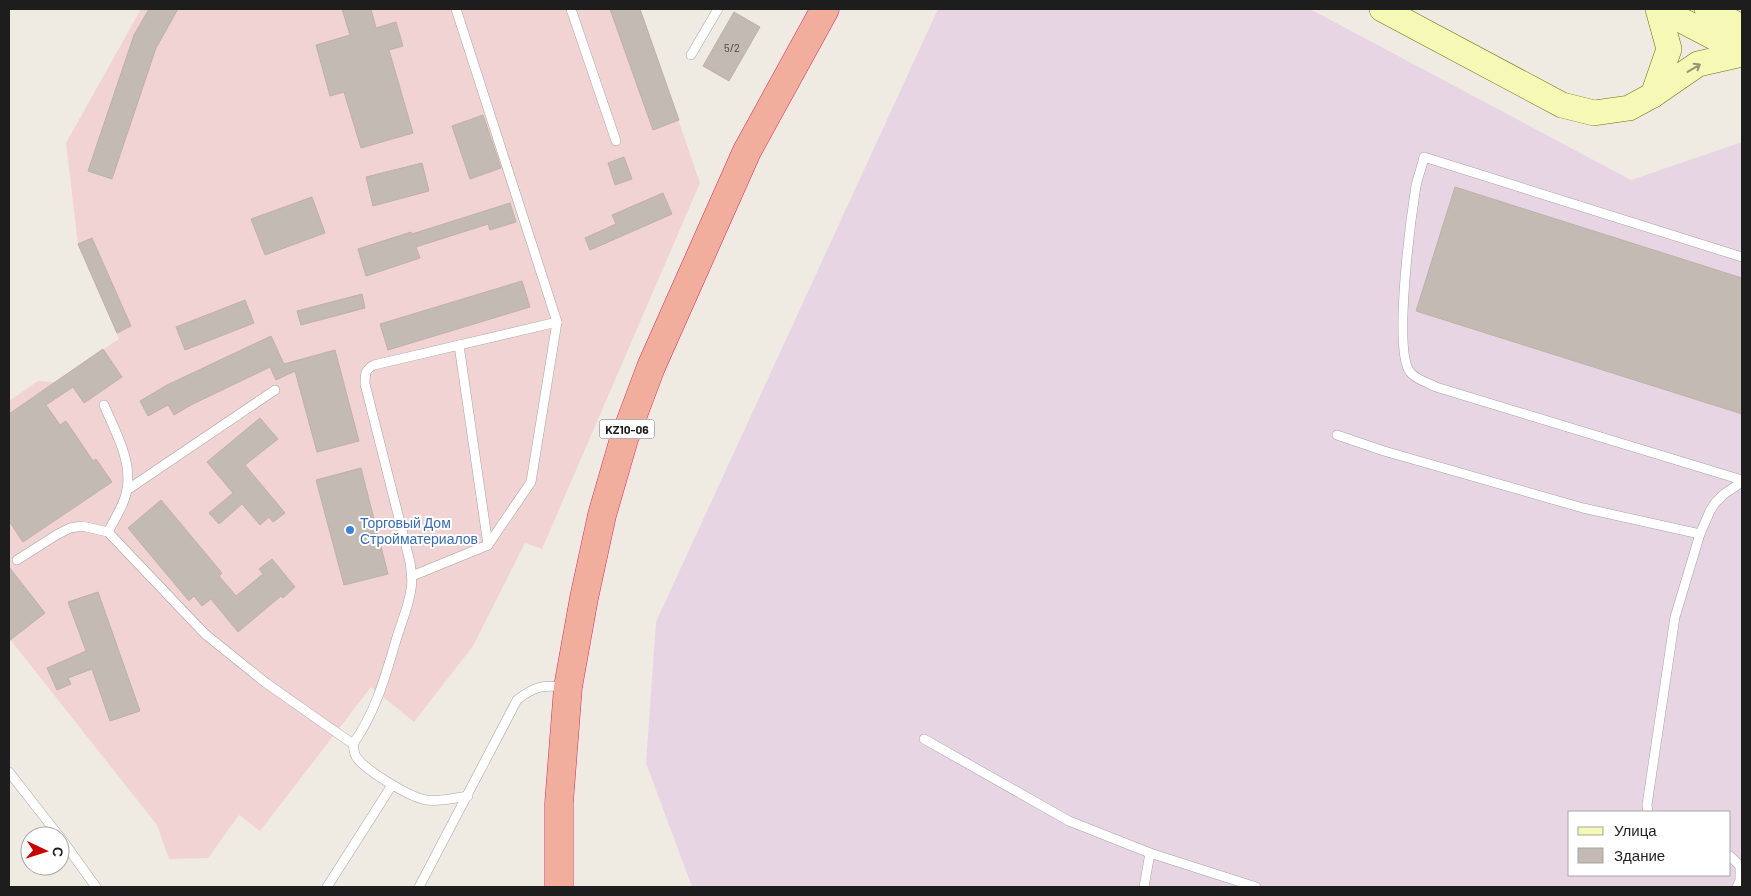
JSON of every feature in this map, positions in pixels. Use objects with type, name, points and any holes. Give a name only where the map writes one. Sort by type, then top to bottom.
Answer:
[{"type":"highway","name":"KZ10-06","points":[[559,887],[559,803],[568,687],[584,598],[602,515],[624,439],[651,367],[747,151],[825,9]]},
{"type":"main road","points":[[1382,9],[1562,105],[1594,113],[1629,108],[1654,95],[1698,64],[1742,53]]},
{"type":"main road","points":[[1654,95],[1669,49],[1659,9]]},
{"type":"main road","points":[[1659,9],[1742,53]]},
{"type":"main road","points":[[1707,9],[1742,27]]},
{"type":"lane","points":[[412,576],[488,546],[531,482],[557,322],[456,9]]},
{"type":"lane","points":[[571,9],[616,141]]},
{"type":"lane","points":[[691,55],[718,9]]},
{"type":"lane","points":[[1742,258],[1424,157],[1416,186],[1402,313],[1405,359],[1410,372],[1436,387],[1742,481]]},
{"type":"lane","points":[[468,796],[441,800],[424,800],[392,785],[364,766],[355,757],[353,744],[362,731],[375,704],[407,604],[412,576],[365,384],[366,372],[368,368],[374,365],[557,322]]},
{"type":"lane","points":[[459,345],[488,546]]},
{"type":"lane","points":[[127,490],[275,390]]},
{"type":"lane","points":[[104,405],[123,451],[128,471],[127,490],[122,507],[108,532]]},
{"type":"lane","points":[[1337,435],[1384,451],[1583,508],[1700,534]]},
{"type":"lane","points":[[1648,811],[1647,805],[1675,617],[1700,534],[1715,502],[1742,481]]},
{"type":"lane","points":[[17,560],[70,528],[82,526],[108,532],[205,634],[266,683],[353,744]]},
{"type":"lane","points":[[419,887],[517,700],[531,689],[549,685],[568,687]]},
{"type":"lane","points":[[924,739],[1069,821],[1150,854],[1256,887]]},
{"type":"lane","points":[[9,772],[52,826]]},
{"type":"lane","points":[[326,887],[392,785]]},
{"type":"lane","points":[[70,850],[96,887]]},
{"type":"lane","points":[[1144,887],[1150,854]]},
{"type":"lane","points":[[1731,857],[1740,866],[1740,880],[1737,887]]},
{"type":"shaded area","points":[[141,9],[640,9],[700,183],[542,549],[525,543],[473,646],[414,722],[371,687],[260,831],[239,815],[208,858],[169,859],[157,825],[9,638],[9,401],[38,381],[54,382],[119,339],[78,244],[66,143]]},
{"type":"shaded area","points":[[938,9],[1310,9],[1631,180],[1742,142],[1742,887],[692,887],[646,763],[656,622]]},
{"type":"building","points":[[149,9],[178,9],[156,48],[112,179],[88,171],[134,35]]},
{"type":"building","points":[[342,9],[371,9],[376,28],[396,22],[403,46],[389,50],[413,133],[361,148],[344,92],[330,96],[316,45],[350,35]]},
{"type":"building","points":[[610,9],[640,9],[679,120],[653,130]]},
{"type":"building","points":[[734,12],[760,27],[729,81],[703,66]]},
{"type":"building","points":[[483,115],[501,168],[470,179],[452,126]]},
{"type":"building","points":[[624,157],[632,179],[615,185],[608,163]]},
{"type":"building","points":[[422,163],[429,191],[373,206],[366,177]]},
{"type":"building","points":[[1455,187],[1742,278],[1742,414],[1416,311]]},
{"type":"building","points":[[663,193],[672,214],[590,250],[585,238],[616,224],[612,215]]},
{"type":"building","points":[[312,197],[325,233],[265,255],[251,219]]},
{"type":"building","points":[[510,203],[516,222],[490,230],[488,224],[416,247],[420,258],[366,276],[358,249]]},
{"type":"building","points":[[92,238],[131,326],[117,333],[78,244]]},
{"type":"building","points":[[522,281],[530,307],[388,350],[380,324]]},
{"type":"building","points":[[362,294],[365,308],[301,325],[297,311]]},
{"type":"building","points":[[245,300],[254,323],[185,350],[176,327]]},
{"type":"building","points":[[271,336],[284,364],[335,350],[359,441],[317,452],[295,371],[276,380],[270,367],[174,415],[168,405],[148,416],[140,401],[167,385]]},
{"type":"building","points":[[103,349],[122,377],[84,403],[73,387],[46,405],[60,425],[66,421],[93,461],[96,459],[112,482],[23,542],[9,521],[9,414]]},
{"type":"building","points":[[260,418],[278,439],[245,465],[285,513],[273,522],[269,517],[260,525],[242,504],[219,524],[209,513],[233,493],[207,462]]},
{"type":"building","points":[[361,468],[388,574],[344,585],[316,480]]},
{"type":"building","points":[[161,500],[222,573],[219,576],[236,596],[263,574],[259,569],[272,559],[295,587],[283,598],[281,596],[238,632],[211,599],[202,606],[194,596],[189,601],[128,528]]},
{"type":"building","points":[[9,567],[45,613],[9,641]]},
{"type":"building","points":[[98,592],[140,711],[110,721],[92,669],[68,678],[71,684],[57,690],[47,668],[86,651],[68,602]]},
{"type":"place","name":"Торговый Дом Стройматериалов","points":[[350,530]]}]
